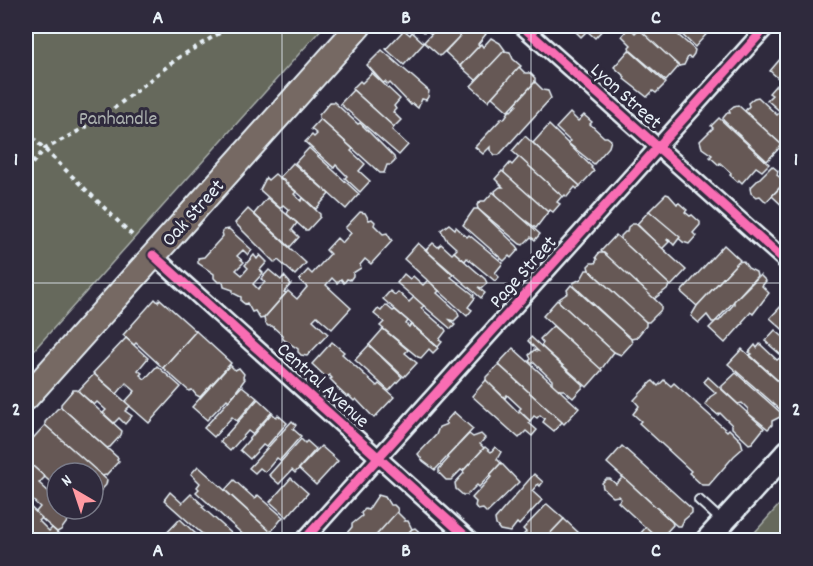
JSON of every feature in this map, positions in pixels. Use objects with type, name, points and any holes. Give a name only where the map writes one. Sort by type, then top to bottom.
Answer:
[{"type":"main road","name":"Oak Street","points":[[26,398],[359,26]]},
{"type":"street","name":"Lyon Street","points":[[522,26],[788,262]]},
{"type":"street","name":"Page Street","points":[[304,540],[767,26]]},
{"type":"street","name":"Central Avenue","points":[[153,255],[470,540]]},
{"type":"street","points":[[707,540],[788,451]]},
{"type":"lane","points":[[699,500],[724,522]]},
{"type":"path","points":[[26,170],[45,149],[99,120],[178,58],[231,26]]},
{"type":"path","points":[[26,131],[132,235]]},
{"type":"green space","name":"Panhandle","points":[[26,26],[324,26],[26,359]]},
{"type":"green space","points":[[787,496],[787,540],[748,540]]},
{"type":"building","points":[[416,26],[439,26],[431,34],[426,29],[424,32]]},
{"type":"building","points":[[439,26],[465,26],[458,33],[461,35],[440,56],[424,42]]},
{"type":"building","points":[[469,26],[480,26],[486,34],[478,44],[480,45],[460,66],[445,52]]},
{"type":"building","points":[[581,26],[606,26],[595,38],[587,31],[581,37],[576,32]]},
{"type":"building","points":[[634,26],[668,26],[695,50],[694,54],[691,58],[688,57],[684,65],[679,66]]},
{"type":"building","points":[[669,26],[709,26],[712,28],[695,47],[675,28]]},
{"type":"building","points":[[629,27],[635,33],[639,29],[679,66],[666,81],[630,50],[631,45],[622,36]]},
{"type":"building","points":[[404,30],[410,35],[412,32],[424,43],[404,65],[386,49]]},
{"type":"building","points":[[491,38],[500,43],[505,50],[477,81],[460,66],[481,44],[483,47]]},
{"type":"building","points":[[382,50],[429,91],[428,97],[426,100],[422,99],[418,108],[411,105],[390,83],[388,85],[383,83],[367,65]]},
{"type":"building","points":[[629,50],[666,83],[656,93],[653,91],[647,97],[624,79],[625,77],[614,67]]},
{"type":"building","points":[[504,51],[510,52],[513,59],[521,66],[488,101],[471,86]]},
{"type":"building","points":[[788,52],[788,87],[770,71]]},
{"type":"building","points":[[519,67],[525,73],[530,73],[535,78],[535,82],[508,111],[492,97]]},
{"type":"building","points":[[372,73],[400,99],[394,106],[396,109],[393,112],[401,120],[394,127],[352,89]]},
{"type":"building","points":[[535,82],[543,90],[548,91],[551,98],[499,155],[495,155],[490,147],[483,154],[475,147],[517,105],[515,104]]},
{"type":"building","points":[[776,85],[788,93],[788,115],[782,113],[767,100],[772,95],[769,93]]},
{"type":"building","points":[[353,90],[394,127],[392,130],[408,145],[399,155],[340,104]]},
{"type":"building","points":[[758,97],[777,115],[779,113],[788,121],[788,147],[786,149],[745,111],[749,106],[748,103]]},
{"type":"building","points":[[330,102],[334,102],[358,124],[360,123],[394,157],[395,161],[387,165],[384,173],[380,173],[319,118]]},
{"type":"building","points":[[738,105],[782,145],[767,161],[723,120],[727,113],[730,113],[729,110]]},
{"type":"building","points":[[570,113],[578,121],[584,115],[604,137],[611,140],[609,147],[594,164],[568,143],[570,141],[556,128]]},
{"type":"building","points":[[719,118],[769,164],[762,171],[756,167],[742,183],[730,175],[731,173],[702,148],[700,141]]},
{"type":"building","points":[[320,119],[353,149],[351,151],[365,164],[359,171],[370,181],[360,192],[345,178],[347,176],[336,165],[334,168],[305,142],[312,135],[314,137],[317,134],[311,129]]},
{"type":"building","points":[[549,125],[592,167],[594,171],[580,186],[533,143]]},
{"type":"building","points":[[525,136],[580,186],[577,189],[575,187],[567,197],[565,195],[563,197],[512,151]]},
{"type":"building","points":[[309,148],[359,194],[346,209],[295,163]]},
{"type":"building","points":[[519,157],[562,196],[557,202],[560,204],[553,212],[550,210],[548,212],[504,173],[510,163],[512,165]]},
{"type":"building","points":[[293,163],[329,194],[316,209],[280,177]]},
{"type":"building","points":[[772,166],[785,182],[766,202],[760,196],[756,197],[751,193],[750,188]]},
{"type":"building","points":[[502,171],[548,212],[536,228],[496,195],[495,191],[503,187],[495,179]]},
{"type":"building","points":[[275,174],[296,192],[294,194],[301,201],[303,198],[320,214],[308,230],[305,230],[287,214],[289,210],[283,205],[280,208],[260,190],[266,178],[268,180]]},
{"type":"building","points":[[788,179],[788,208],[786,209],[772,196]]},
{"type":"building","points":[[493,192],[540,234],[535,240],[531,237],[523,245],[520,244],[478,209],[477,205],[485,201]]},
{"type":"building","points":[[666,194],[687,210],[685,212],[700,222],[693,233],[696,236],[689,244],[683,242],[649,211]]},
{"type":"building","points":[[267,198],[297,223],[292,230],[299,237],[290,247],[254,214]]},
{"type":"building","points":[[248,209],[306,263],[295,275],[278,260],[275,263],[235,223]]},
{"type":"building","points":[[474,209],[478,209],[517,246],[519,249],[511,258],[509,256],[504,261],[463,225]]},
{"type":"building","points":[[649,211],[680,237],[674,245],[668,239],[669,242],[662,249],[637,224]]},
{"type":"building","points":[[360,212],[365,213],[369,220],[372,219],[375,222],[374,225],[383,234],[387,233],[392,241],[371,264],[365,259],[360,265],[361,268],[353,273],[350,280],[347,279],[344,283],[341,279],[337,283],[332,278],[326,285],[351,308],[332,329],[317,316],[313,320],[328,334],[307,356],[301,355],[298,349],[283,339],[282,335],[272,326],[265,323],[264,318],[288,291],[297,299],[307,287],[299,280],[308,270],[312,274],[330,254],[326,250],[337,238],[342,243],[351,233],[345,228]]},
{"type":"building","points":[[449,224],[467,237],[469,235],[503,263],[495,273],[499,277],[495,281],[467,258],[465,261],[454,252],[457,249],[446,239],[441,230]]},
{"type":"building","points":[[632,224],[636,224],[686,270],[671,286],[621,240],[621,236]]},
{"type":"building","points":[[229,229],[252,250],[248,255],[243,250],[237,256],[244,262],[236,270],[242,275],[248,268],[245,265],[254,255],[257,259],[260,255],[267,262],[260,270],[263,273],[253,284],[258,289],[265,282],[261,279],[269,270],[281,280],[284,276],[291,284],[264,318],[260,319],[247,303],[241,301],[241,297],[233,293],[233,290],[224,287],[223,282],[218,282],[214,274],[198,263],[198,258],[204,257],[223,236],[222,232]]},
{"type":"building","points":[[616,235],[669,284],[668,288],[654,299],[601,251]]},
{"type":"building","points":[[418,243],[453,275],[451,277],[474,295],[475,298],[468,307],[472,310],[467,316],[404,259]]},
{"type":"building","points":[[433,243],[438,247],[441,244],[452,254],[454,252],[485,279],[487,283],[482,288],[478,287],[485,293],[481,298],[426,250]]},
{"type":"building","points":[[724,245],[740,260],[697,306],[681,292]]},
{"type":"building","points":[[599,253],[604,253],[661,305],[661,310],[649,322],[646,322],[589,270],[588,266],[595,263]]},
{"type":"building","points":[[743,261],[748,268],[756,272],[757,276],[715,322],[712,322],[707,315],[699,323],[691,316],[697,306],[738,262]]},
{"type":"building","points":[[586,270],[589,270],[646,322],[646,326],[636,338],[631,339],[574,286],[573,283],[581,279]]},
{"type":"building","points":[[404,274],[410,279],[413,276],[423,285],[428,280],[439,291],[437,293],[457,311],[459,316],[454,321],[450,320],[455,325],[451,329],[397,283]]},
{"type":"building","points":[[760,275],[766,281],[762,286],[769,293],[753,314],[751,312],[725,343],[709,328],[719,321],[734,301]]},
{"type":"building","points":[[571,285],[631,339],[632,343],[621,355],[614,352],[559,302],[559,299],[568,293],[567,290]]},
{"type":"building","points":[[390,291],[395,295],[398,292],[409,302],[414,297],[424,306],[421,308],[445,329],[446,331],[439,340],[442,342],[438,347],[383,299]]},
{"type":"building","points":[[155,299],[158,302],[160,299],[196,331],[163,368],[136,343],[134,345],[123,335]]},
{"type":"building","points":[[557,300],[614,352],[600,369],[543,316]]},
{"type":"building","points":[[785,302],[788,302],[788,334],[770,318]]},
{"type":"building","points":[[386,305],[408,321],[406,324],[409,327],[411,324],[438,348],[433,353],[429,349],[421,358],[418,357],[380,326],[384,322],[374,314]]},
{"type":"building","points":[[553,326],[602,370],[587,387],[541,346],[543,343],[540,339]]},
{"type":"building","points":[[383,329],[408,350],[405,353],[417,363],[404,377],[369,345]]},
{"type":"building","points":[[775,330],[788,341],[788,361],[765,341]]},
{"type":"building","points":[[196,331],[231,363],[200,397],[192,390],[189,391],[163,368]]},
{"type":"building","points":[[531,337],[584,386],[573,398],[564,390],[559,390],[552,384],[552,380],[529,361],[531,359],[529,355],[534,350],[538,351],[528,341]]},
{"type":"building","points":[[126,338],[148,358],[138,370],[142,373],[140,375],[145,379],[157,366],[181,387],[149,423],[125,402],[135,391],[126,383],[117,394],[93,373]]},
{"type":"building","points":[[332,342],[377,386],[379,384],[394,397],[374,418],[356,399],[354,401],[349,396],[347,397],[335,386],[329,375],[327,378],[312,364]]},
{"type":"building","points":[[760,344],[777,360],[781,357],[788,363],[788,390],[750,355],[752,354],[749,352],[755,345],[757,348]]},
{"type":"building","points":[[369,345],[402,377],[389,391],[355,360]]},
{"type":"building","points":[[513,348],[579,408],[564,424],[498,364]]},
{"type":"building","points":[[742,349],[788,390],[788,407],[783,412],[728,364]]},
{"type":"building","points":[[230,365],[235,370],[239,368],[245,379],[229,401],[227,399],[207,420],[192,407]]},
{"type":"building","points":[[497,366],[500,366],[562,422],[554,431],[543,422],[545,419],[540,415],[537,418],[534,416],[530,421],[519,410],[521,408],[507,395],[505,398],[486,381],[486,377]]},
{"type":"building","points":[[736,373],[780,412],[780,417],[772,421],[768,429],[748,413],[748,409],[742,403],[738,404],[722,389],[722,386]]},
{"type":"building","points":[[94,374],[130,406],[125,411],[132,416],[125,424],[119,418],[114,423],[103,413],[106,410],[97,402],[94,405],[78,391]]},
{"type":"building","points":[[708,377],[764,428],[752,443],[749,444],[720,413],[718,415],[705,404],[716,393],[704,382]]},
{"type":"building","points":[[486,380],[530,421],[529,423],[537,430],[532,436],[526,431],[519,438],[472,396]]},
{"type":"building","points":[[664,380],[671,386],[674,383],[741,441],[743,448],[709,485],[702,485],[689,473],[691,471],[639,423],[641,421],[633,414],[639,406],[634,400],[651,382],[653,381],[658,386]]},
{"type":"building","points":[[242,386],[257,398],[237,421],[232,417],[214,437],[204,428]]},
{"type":"building","points":[[73,390],[77,390],[122,431],[110,447],[107,448],[61,407]]},
{"type":"building","points":[[258,399],[272,412],[252,434],[248,431],[230,451],[220,442]]},
{"type":"building","points":[[61,407],[118,458],[119,461],[106,475],[105,461],[85,461],[45,425]]},
{"type":"building","points":[[454,412],[473,429],[435,470],[418,454],[436,435],[439,427],[447,424],[445,422]]},
{"type":"building","points":[[272,413],[287,423],[266,447],[263,445],[250,459],[240,450]]},
{"type":"building","points":[[292,421],[296,425],[293,429],[301,436],[280,460],[277,458],[265,472],[260,468],[255,473],[249,468]]},
{"type":"building","points":[[45,425],[86,461],[45,461],[45,477],[26,460],[26,446]]},
{"type":"building","points":[[469,434],[473,437],[481,434],[485,438],[480,444],[484,448],[463,471],[461,470],[451,480],[446,480],[439,473],[439,469]]},
{"type":"building","points":[[301,439],[316,449],[295,473],[292,470],[279,484],[269,475]]},
{"type":"building","points":[[321,446],[338,461],[316,485],[299,469]]},
{"type":"building","points":[[622,446],[692,509],[692,513],[681,526],[677,526],[607,463]]},
{"type":"building","points":[[485,447],[491,452],[495,447],[501,452],[497,459],[501,463],[479,487],[477,485],[467,495],[463,495],[456,489],[455,483]]},
{"type":"building","points":[[26,460],[45,477],[39,483],[45,488],[45,521],[68,521],[61,530],[57,532],[35,513],[40,507],[26,494]]},
{"type":"building","points":[[501,463],[519,482],[487,513],[483,509],[478,510],[472,498]]},
{"type":"building","points":[[198,466],[271,532],[265,538],[262,536],[263,540],[249,540],[196,492],[200,483],[191,474]]},
{"type":"building","points":[[534,474],[543,482],[532,491],[542,500],[510,532],[500,530],[495,519]]},
{"type":"building","points":[[623,477],[672,522],[673,525],[659,540],[618,502],[621,499],[618,496],[613,497],[603,488],[602,483],[606,479],[616,484]]},
{"type":"building","points":[[291,478],[308,493],[287,517],[270,502]]},
{"type":"building","points":[[234,480],[255,499],[258,495],[283,517],[271,532],[225,490]]},
{"type":"building","points":[[170,492],[182,503],[191,494],[239,540],[209,540],[164,500]]},
{"type":"building","points":[[378,495],[385,497],[390,505],[397,508],[398,512],[372,540],[340,540],[341,535],[346,534]]},
{"type":"building","points":[[26,503],[42,518],[39,521],[49,531],[52,528],[62,537],[59,540],[30,540],[26,536]]},
{"type":"building","points":[[547,504],[564,519],[544,540],[519,540],[526,532],[523,529]]},
{"type":"building","points":[[397,512],[404,521],[408,521],[412,529],[402,540],[372,540]]},
{"type":"building","points":[[180,519],[196,536],[201,540],[160,540]]},
{"type":"building","points":[[564,519],[580,534],[573,540],[544,540]]},
{"type":"building","points":[[646,527],[660,540],[630,540],[640,534]]},
{"type":"building","points":[[415,528],[428,540],[402,540],[412,529]]},
{"type":"cycle path","points":[[522,26],[788,263]]},
{"type":"cycle path","points":[[304,540],[767,26]]},
{"type":"cycle path","points":[[153,255],[470,540]]}]
